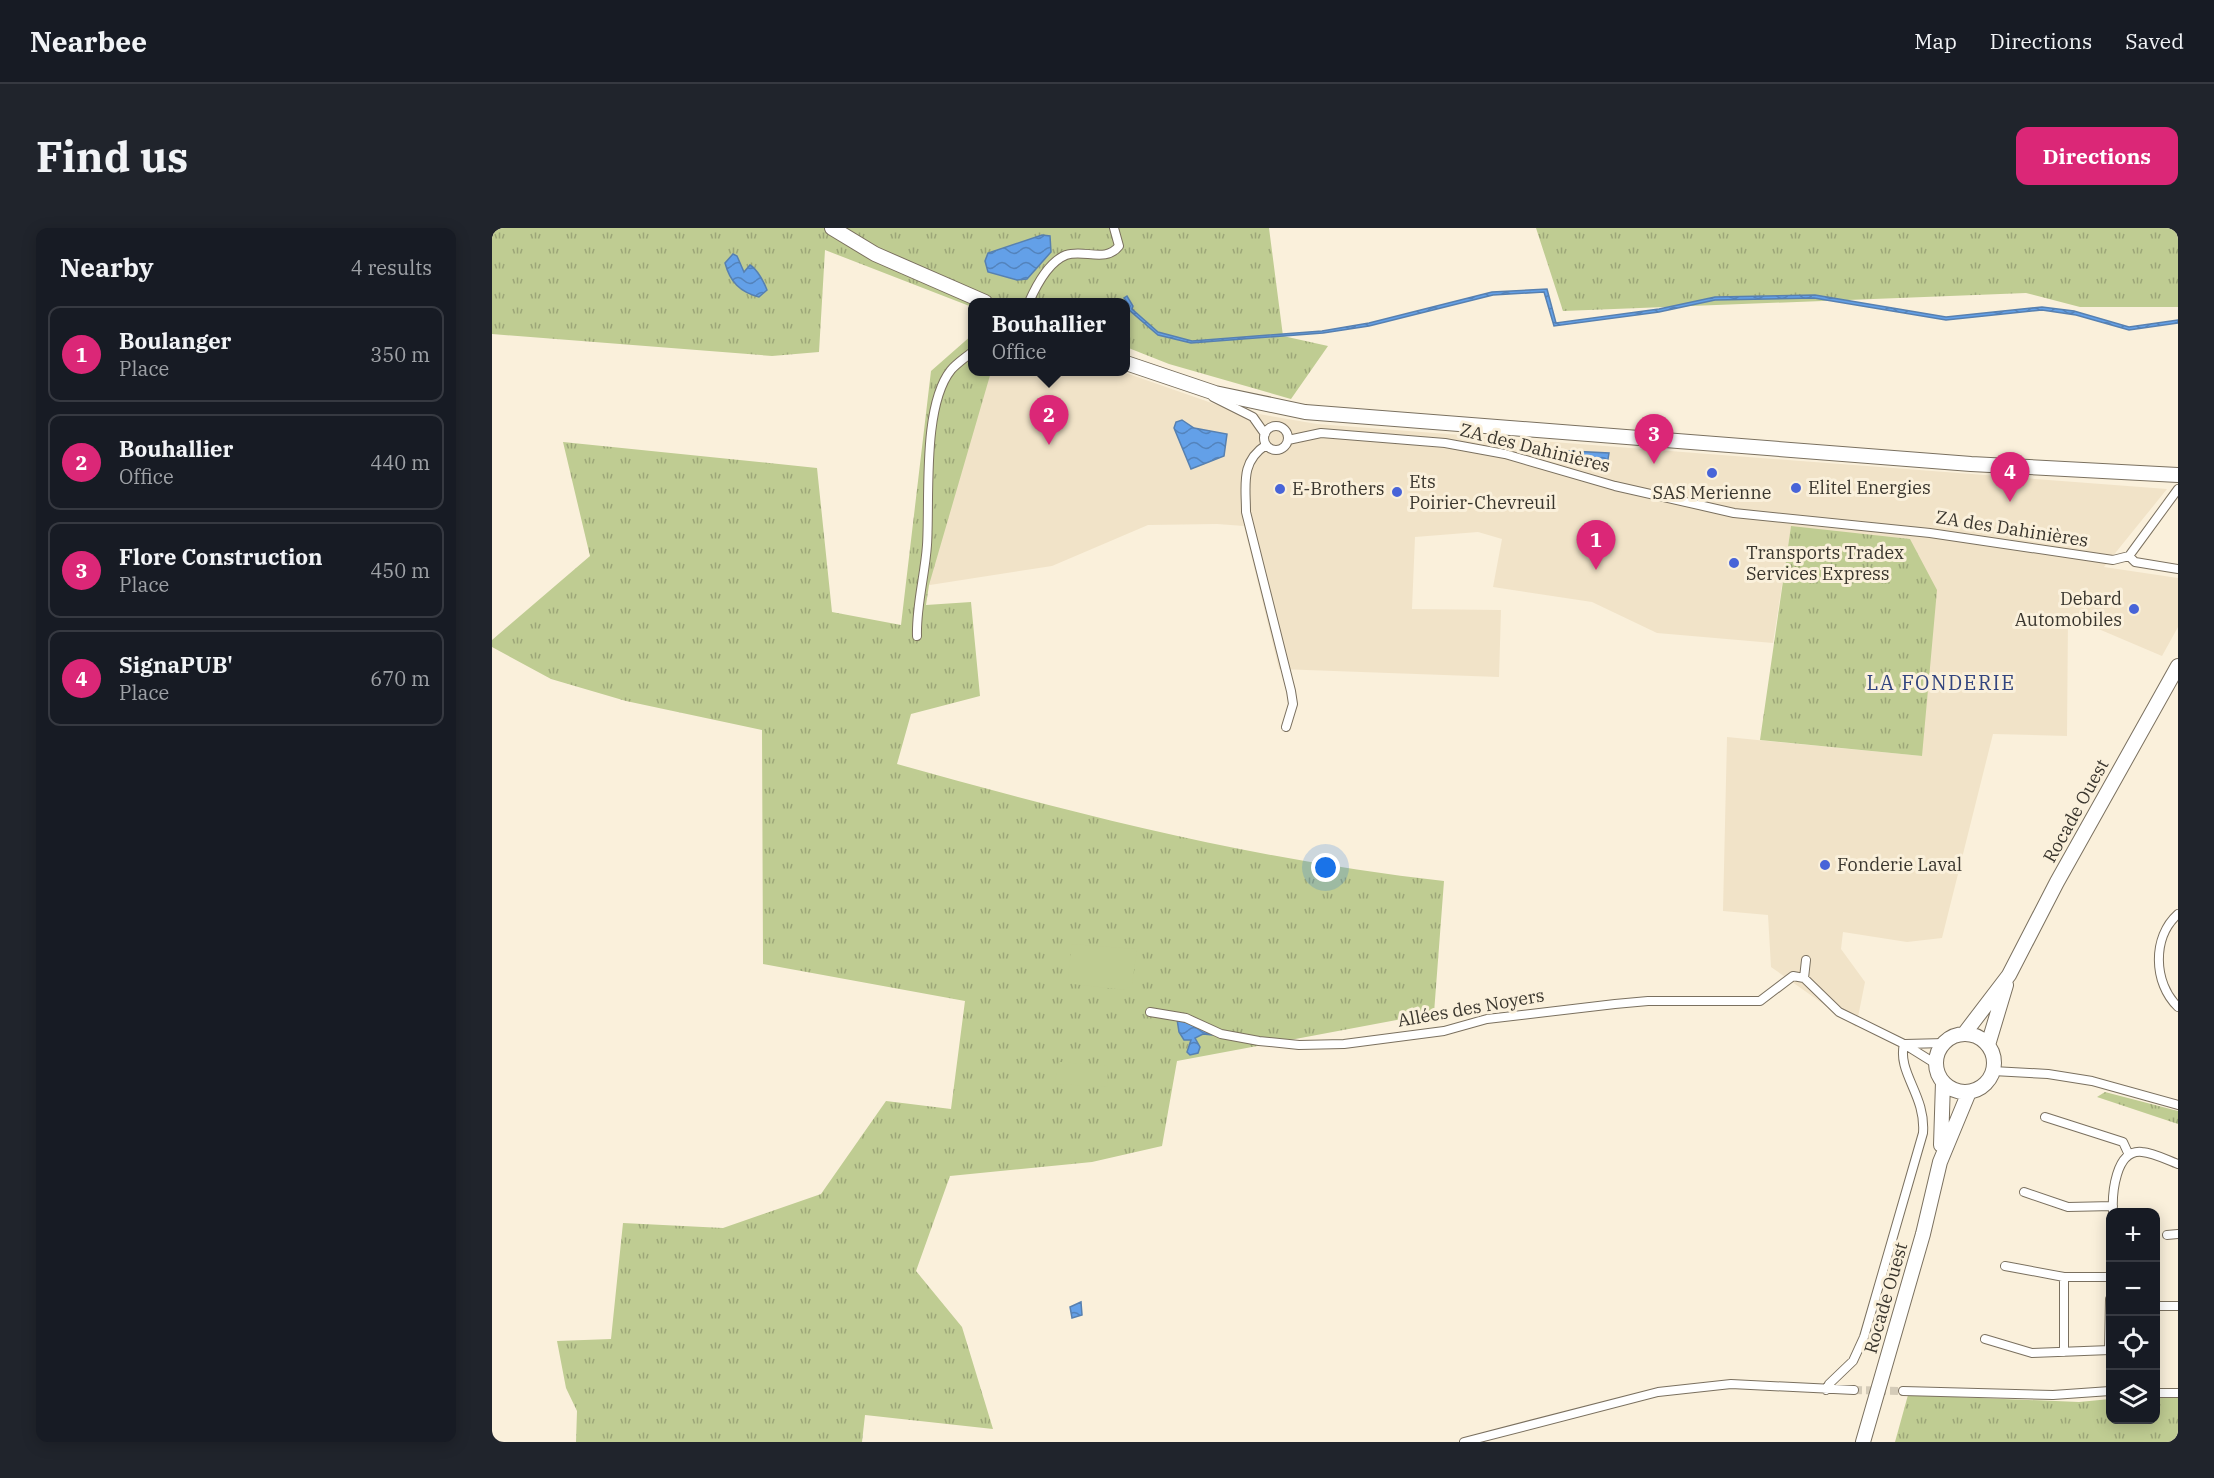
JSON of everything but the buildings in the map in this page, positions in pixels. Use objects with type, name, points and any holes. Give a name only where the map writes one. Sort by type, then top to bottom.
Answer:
[{"type":"main road","points":[[832,228],[875,254],[974,298]]},
{"type":"main road","points":[[1130,365],[1179,382],[1253,402],[1305,412],[2155,476],[2178,475]]},
{"type":"main road","points":[[2155,476],[2178,481]]},
{"type":"main road","name":"Rocade Ouest","points":[[1964,1034],[2008,975],[2057,882],[2178,666]]},
{"type":"main road","name":"Rocade Ouest","points":[[1988,1045],[2008,975]]},
{"type":"main road","points":[[1964,1034],[1973,1035],[1988,1045],[1993,1053],[1994,1071],[1984,1085],[1969,1092],[1950,1088],[1943,1082],[1936,1064],[1937,1056],[1945,1043],[1964,1034]]},
{"type":"main road","name":"Rocade Ouest","points":[[1940,1162],[1943,1082]]},
{"type":"main road","name":"Rocade Ouest","points":[[1863,1442],[1923,1234],[1940,1162],[1969,1092]]},
{"type":"street","points":[[1032,298],[1048,271],[1064,256],[1080,252],[1107,255],[1114,253],[1119,246],[1114,228]]},
{"type":"street","points":[[917,636],[927,546],[929,465],[933,422],[944,383],[951,370],[968,355]]},
{"type":"street","points":[[1179,382],[1253,417],[1265,434],[1266,445],[1272,450],[1281,450],[1288,440],[1281,428],[1270,428],[1265,434]]},
{"type":"street","name":"ZA des Dahinières","points":[[1288,440],[1322,434],[1445,443],[1505,454],[1616,486],[1734,513],[1928,533],[2113,560],[2129,556],[2135,562],[2178,569]]},
{"type":"street","points":[[1266,445],[1250,458],[1245,482],[1246,512],[1292,691],[1293,704],[1286,727]]},
{"type":"street","points":[[2129,556],[2178,489]]},
{"type":"street","points":[[2178,914],[2165,930],[2159,969],[2168,994],[2178,1007]]},
{"type":"street","points":[[1806,960],[1804,978],[1839,1012],[1904,1044],[1936,1064]]},
{"type":"street","name":"Allées des Noyers","points":[[1150,1012],[1186,1018],[1221,1034],[1259,1041],[1299,1045],[1344,1044],[1444,1031],[1487,1018],[1648,1000],[1760,1001],[1793,976],[1804,978]]},
{"type":"street","points":[[1904,1044],[1945,1043]]},
{"type":"street","points":[[1826,1390],[1829,1384],[1853,1361],[1864,1337],[1923,1132],[1923,1107],[1902,1062],[1904,1044]]},
{"type":"street","points":[[1994,1071],[2048,1074],[2092,1081],[2178,1105]]},
{"type":"street","points":[[2045,1117],[2123,1142],[2129,1155]]},
{"type":"street","points":[[2113,1208],[2118,1170],[2129,1155],[2143,1152],[2178,1164]]},
{"type":"street","points":[[2024,1192],[2068,1207],[2106,1209]]},
{"type":"street","points":[[2167,1235],[2178,1234]]},
{"type":"street","points":[[2005,1266],[2064,1277],[2106,1277]]},
{"type":"street","points":[[2064,1277],[2064,1352]]},
{"type":"street","points":[[2160,1306],[2178,1306]]},
{"type":"street","points":[[1985,1339],[2032,1353],[2106,1350]]},
{"type":"street","points":[[1464,1442],[1658,1392],[1731,1384],[1854,1390]]},
{"type":"street","points":[[1903,1391],[2053,1395],[2106,1391]]},
{"type":"street","points":[[2160,1393],[2178,1394]]},
{"type":"shaded area","points":[[1130,374],[1229,409],[1317,424],[2167,489],[2104,567],[2178,578],[2178,627],[2162,656],[2068,616],[2067,736],[1993,734],[1942,938],[1907,942],[1843,932],[1841,949],[1865,982],[1856,1027],[1771,967],[1768,915],[1723,911],[1727,737],[1922,756],[1791,527],[1773,643],[1657,633],[1592,602],[1493,587],[1502,539],[1478,532],[1415,537],[1412,609],[1501,610],[1499,677],[1279,669],[1244,526],[1148,525],[1052,566],[917,587],[971,376]]},
{"type":"green space","points":[[492,228],[1269,228],[1283,336],[1328,346],[1291,399],[1169,364],[1130,349],[1130,298],[968,298],[968,305],[825,250],[819,352],[772,356],[492,334]]},
{"type":"green space","points":[[1536,228],[2178,228],[2178,307],[2080,307],[2026,293],[1563,311]]},
{"type":"green space","points":[[968,339],[968,376],[990,376],[929,585],[926,605],[971,602],[980,696],[911,714],[897,764],[1032,801],[1168,834],[1306,861],[1444,881],[1434,1013],[1177,1061],[1162,1146],[1092,1162],[950,1176],[916,1271],[962,1327],[993,1429],[865,1415],[862,1442],[576,1442],[577,1411],[566,1388],[557,1341],[611,1339],[623,1223],[723,1228],[821,1194],[886,1101],[951,1109],[965,1001],[763,964],[762,730],[626,701],[551,679],[492,647],[492,640],[590,556],[563,442],[817,468],[832,612],[901,625],[931,371]]},
{"type":"green space","points":[[1791,526],[1910,539],[1937,590],[1922,756],[1760,740]]},
{"type":"green space","points":[[1072,944],[1137,949],[1132,985],[1125,990],[1073,984],[1068,976]]},
{"type":"green space","points":[[1060,1062],[1108,1066],[1107,1087],[1058,1084],[1055,1079]]},
{"type":"green space","points":[[2105,1092],[2178,1111],[2178,1124],[2097,1097]]},
{"type":"green space","points":[[1908,1395],[2079,1402],[2106,1399],[2106,1424],[2160,1424],[2160,1397],[2178,1398],[2178,1442],[1895,1442]]},
{"type":"water","points":[[1042,235],[1050,236],[1051,252],[1027,279],[1017,280],[988,272],[985,261],[988,253]]},
{"type":"water","points":[[733,254],[737,256],[744,272],[750,265],[760,276],[767,290],[759,297],[741,289],[733,281],[725,263]]},
{"type":"water","points":[[1547,289],[1556,323],[1659,309],[1715,297],[1815,295],[1946,317],[2042,307],[2074,311],[2129,327],[2178,320],[2178,323],[2129,330],[2076,315],[2042,310],[1946,320],[1814,298],[1715,300],[1659,312],[1554,326],[1544,292],[1493,295],[1369,326],[1323,333],[1191,343],[1158,335],[1130,311],[1130,301],[1132,309],[1158,332],[1192,341],[1322,331],[1369,323],[1492,292]]},
{"type":"water","points":[[1182,420],[1194,428],[1227,434],[1224,456],[1191,469],[1174,428],[1176,422]]},
{"type":"water","points":[[1551,450],[1609,453],[1606,471],[1553,458]]},
{"type":"water","points":[[1177,1019],[1211,1031],[1212,1035],[1203,1034],[1195,1038],[1200,1047],[1198,1053],[1190,1055],[1187,1052],[1191,1040],[1184,1040],[1179,1032]]},
{"type":"water","points":[[1081,1302],[1082,1315],[1072,1318],[1070,1307]]},
{"type":"tunnel","points":[[1854,1390],[1903,1391]]},
{"type":"place","name":"Bouhallier","points":[[1049,445]]},
{"type":"place","name":"Flore Construction","points":[[1654,464]]},
{"type":"place","name":"SAS Merienne","points":[[1712,473]]},
{"type":"place","name":"Elitel Energies","points":[[1796,488]]},
{"type":"place","name":"E-Brothers","points":[[1280,489]]},
{"type":"place","name":"Ets Poirier-Chevreuil","points":[[1397,492]]},
{"type":"place","name":"SignaPUB'","points":[[2010,502]]},
{"type":"place","name":"Transports Tradex Services Express","points":[[1734,563]]},
{"type":"place","name":"Boulanger","points":[[1596,570]]},
{"type":"place","name":"Debard Automobiles","points":[[2134,609]]},
{"type":"place","name":"Fonderie Laval","points":[[1825,865]]},
{"type":"district","name":"LA FONDERIE","points":[[1941,683]]}]
